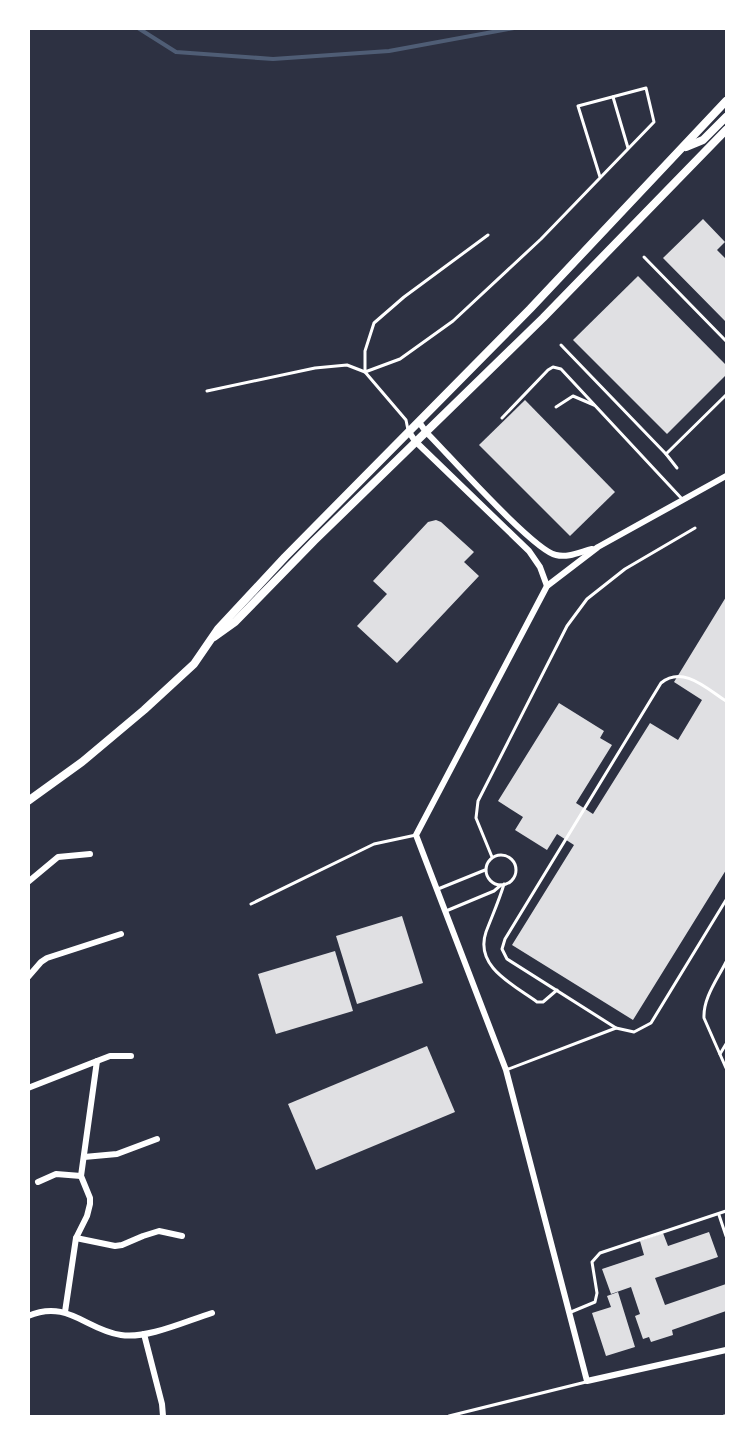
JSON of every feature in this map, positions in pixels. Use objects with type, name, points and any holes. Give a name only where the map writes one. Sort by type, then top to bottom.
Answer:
[{"type":"street","points":[[28,801],[82,762],[194,664],[218,629],[285,557],[419,422],[726,101]]},
{"type":"street","points":[[684,147],[703,140],[726,117]]},
{"type":"street","points":[[211,640],[235,622],[314,541],[543,318],[726,130]]},
{"type":"street","points":[[419,422],[426,432],[532,540],[554,555],[572,554],[598,547]]},
{"type":"street","points":[[409,432],[529,551],[540,567],[547,585]]},
{"type":"street","points":[[726,476],[598,547],[547,585],[416,835],[506,1070],[588,1381],[726,1350]]},
{"type":"street","points":[[28,882],[58,857],[90,854]]},
{"type":"street","points":[[28,977],[47,958],[121,934]]},
{"type":"street","points":[[28,1088],[110,1056],[131,1056]]},
{"type":"street","points":[[65,1312],[76,1238],[90,1204],[90,1198],[81,1176],[97,1061]]},
{"type":"street","points":[[84,1156],[117,1155],[157,1139]]},
{"type":"street","points":[[38,1182],[57,1174],[81,1176]]},
{"type":"street","points":[[76,1238],[115,1246],[159,1232],[182,1236]]},
{"type":"street","points":[[28,1316],[48,1311],[65,1312],[121,1335],[144,1334],[212,1313]]},
{"type":"street","points":[[144,1334],[163,1416]]},
{"type":"lane","points":[[365,372],[400,359],[453,321],[541,239],[654,122],[646,88],[578,106],[600,177]]},
{"type":"lane","points":[[613,97],[628,148]]},
{"type":"lane","points":[[365,372],[365,351],[374,323],[404,297],[488,235]]},
{"type":"lane","points":[[644,257],[726,341]]},
{"type":"lane","points":[[561,345],[677,468]]},
{"type":"lane","points":[[207,391],[332,365],[347,365],[365,372],[406,420],[409,432]]},
{"type":"lane","points":[[502,418],[553,367],[561,369],[683,500]]},
{"type":"lane","points":[[666,454],[726,395]]},
{"type":"lane","points":[[556,407],[573,396],[595,406]]},
{"type":"lane","points":[[406,420],[419,422]]},
{"type":"lane","points":[[492,857],[476,818],[476,807],[567,626],[587,598],[626,568],[695,528]]},
{"type":"lane","points":[[726,701],[686,676],[668,678],[661,683],[505,939],[502,949],[507,959],[616,1028],[634,1032],[651,1023],[726,900]]},
{"type":"lane","points":[[251,904],[374,844],[416,835]]},
{"type":"lane","points":[[445,911],[494,891],[509,882],[516,870],[513,861],[506,855],[492,857],[485,870],[492,882],[503,884]]},
{"type":"lane","points":[[437,889],[485,870]]},
{"type":"lane","points":[[503,884],[486,933],[484,942],[486,957],[495,971],[537,1002],[543,1002],[557,990]]},
{"type":"lane","points":[[726,962],[705,1001],[703,1010],[704,1018],[726,1068]]},
{"type":"lane","points":[[506,1070],[616,1028]]},
{"type":"lane","points":[[720,1054],[726,1044]]},
{"type":"lane","points":[[569,1312],[595,1302],[597,1293],[592,1262],[600,1253],[726,1211]]},
{"type":"lane","points":[[718,1215],[726,1236]]},
{"type":"lane","points":[[449,1416],[588,1381]]},
{"type":"building","points":[[703,219],[725,242],[717,250],[726,259],[726,322],[663,258]]},
{"type":"building","points":[[638,276],[726,365],[726,375],[667,434],[573,340]]},
{"type":"building","points":[[525,400],[615,492],[570,536],[479,445]]},
{"type":"building","points":[[436,520],[474,552],[464,562],[479,576],[397,663],[357,626],[387,594],[373,581],[428,522]]},
{"type":"building","points":[[726,597],[726,870],[633,1020],[512,945],[574,845],[557,834],[547,850],[515,830],[523,817],[498,801],[559,703],[604,731],[600,738],[612,745],[576,803],[593,814],[650,723],[678,740],[702,700],[674,682]]},
{"type":"building","points":[[402,916],[423,983],[357,1004],[336,936]]},
{"type":"building","points":[[335,951],[353,1011],[276,1034],[258,974]]},
{"type":"building","points":[[427,1046],[455,1112],[316,1170],[288,1104]]},
{"type":"building","points":[[709,1232],[718,1257],[655,1278],[665,1305],[726,1284],[726,1311],[672,1330],[673,1335],[651,1342],[649,1337],[643,1339],[635,1316],[640,1314],[631,1287],[611,1294],[602,1269],[644,1255],[640,1241],[663,1233],[668,1246]]},
{"type":"building","points":[[618,1292],[635,1347],[606,1356],[592,1313],[611,1307],[607,1296]]},
{"type":"waterway","points":[[138,28],[176,52],[273,59],[389,51],[514,28]]}]
